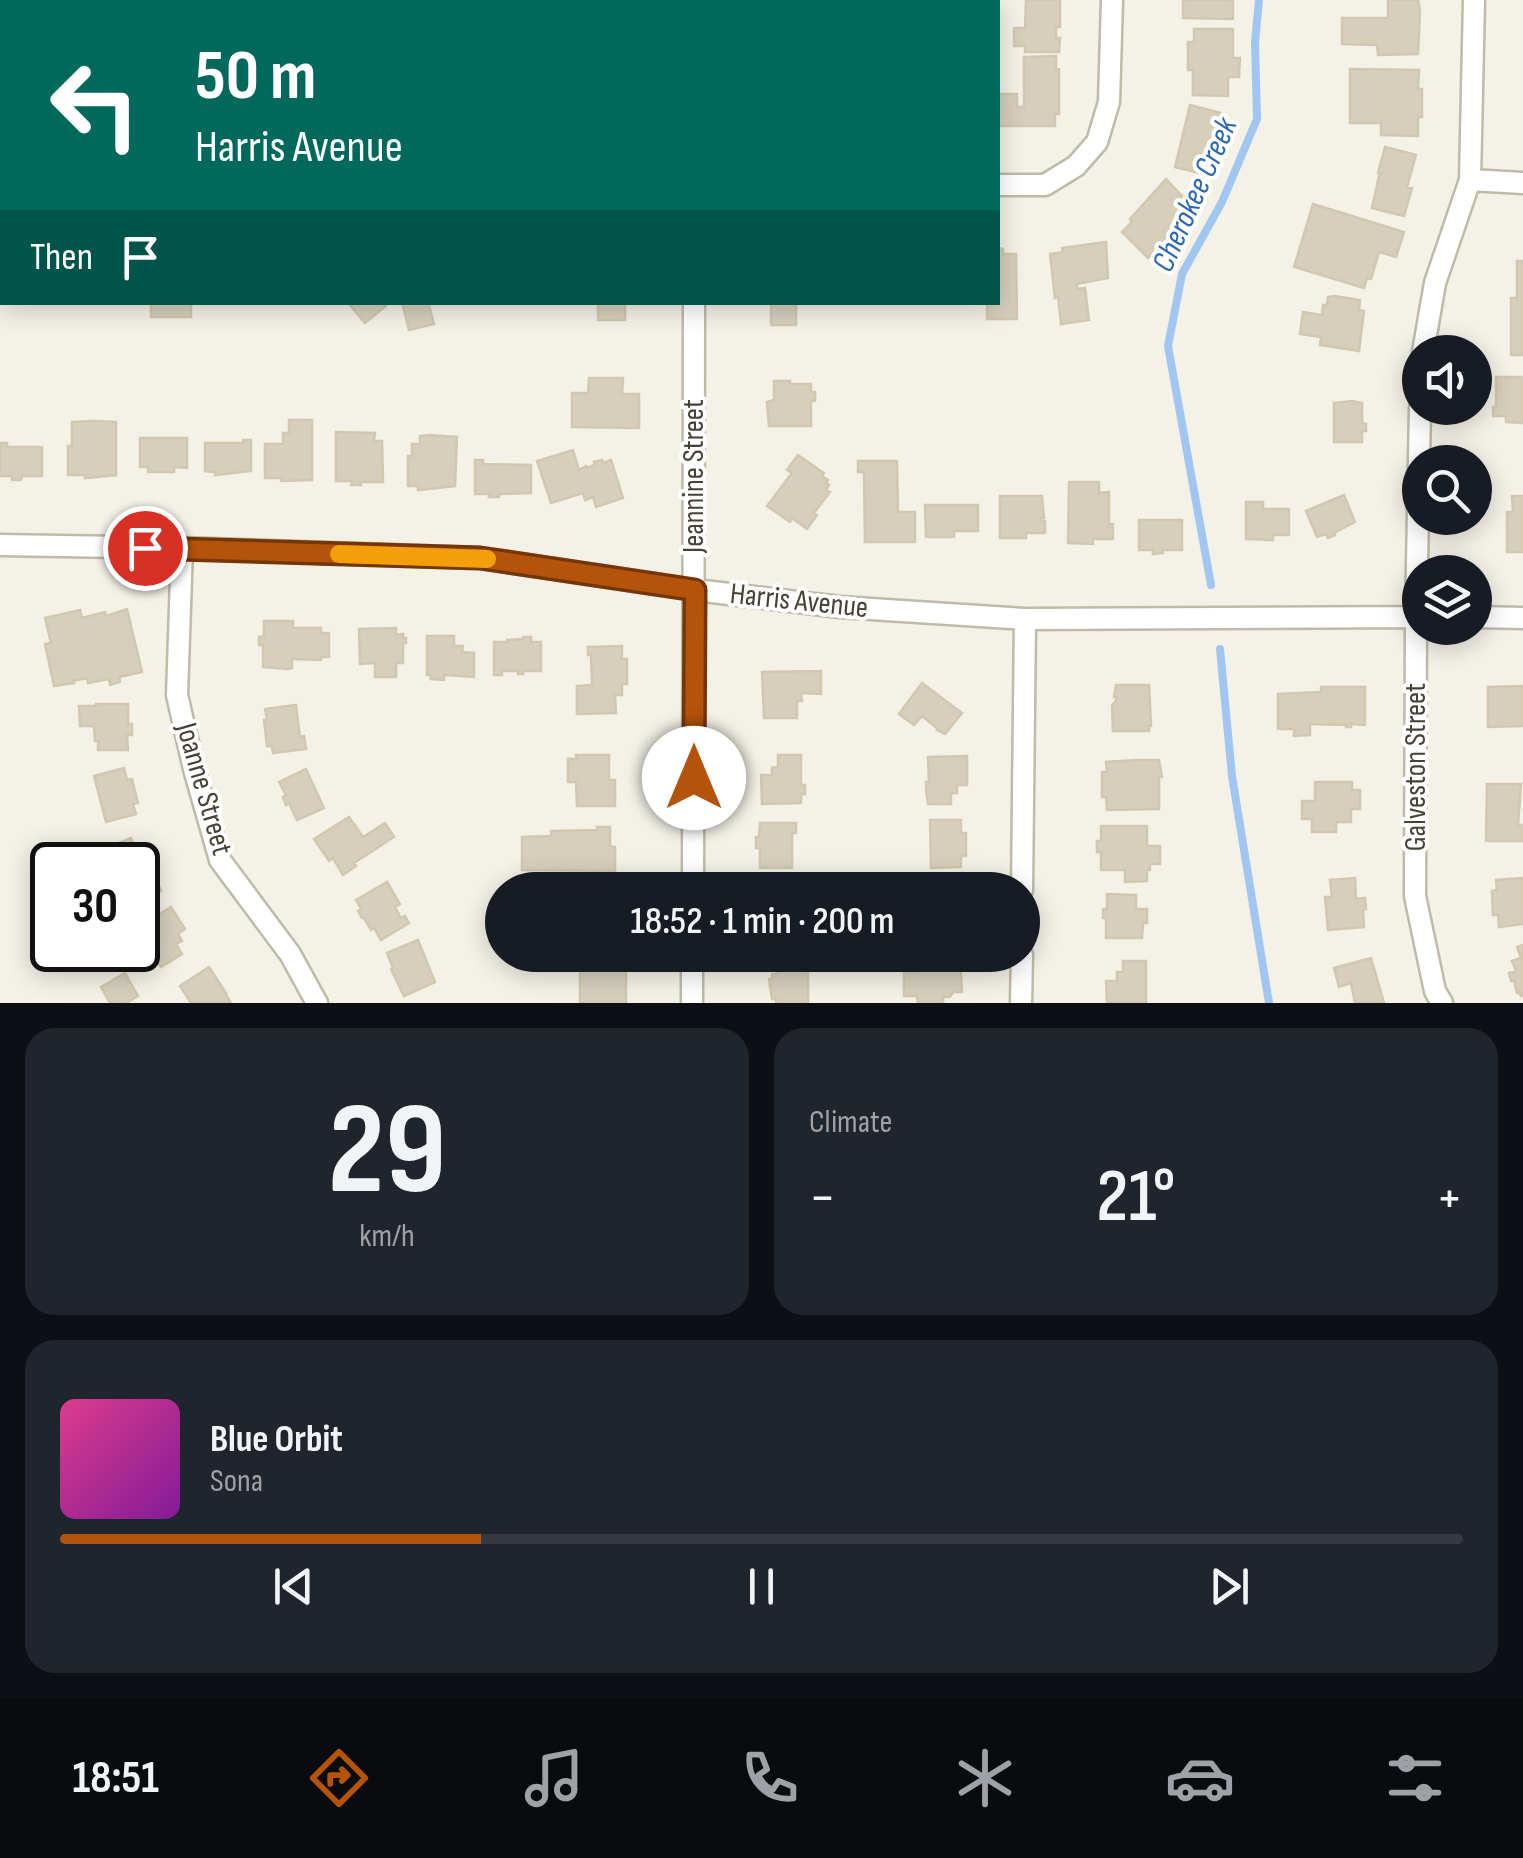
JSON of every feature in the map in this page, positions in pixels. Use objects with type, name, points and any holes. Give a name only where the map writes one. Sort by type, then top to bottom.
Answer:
[{"type":"street","points":[[1000,185],[1046,186],[1076,166],[1097,142],[1109,102],[1112,0]]},
{"type":"street","points":[[1427,335],[1435,283],[1470,180],[1474,0]]},
{"type":"street","points":[[1470,180],[1523,183]]},
{"type":"street","name":"Jeannine Street","points":[[693,872],[694,305]]},
{"type":"street","name":"Galveston Street","points":[[1419,555],[1420,425]]},
{"type":"street","name":"Harris Avenue","points":[[0,546],[480,558],[840,608],[1025,620],[1402,617]]},
{"type":"street","name":"Joanne Street","points":[[182,548],[177,695],[220,860],[290,954],[316,1003]]},
{"type":"street","points":[[1492,618],[1523,618]]},
{"type":"street","points":[[1022,872],[1025,620]]},
{"type":"street","name":"Galveston Street","points":[[1418,645],[1415,896],[1435,990],[1442,1003]]},
{"type":"street","points":[[692,972],[692,1003]]},
{"type":"street","points":[[1021,1003],[1022,972]]},
{"type":"building","points":[[1026,0],[1060,0],[1060,27],[1056,27],[1059,52],[1025,52],[1025,46],[1014,46],[1014,28],[1025,28]]},
{"type":"building","points":[[1183,0],[1233,0],[1233,19],[1183,18]]},
{"type":"building","points":[[1388,0],[1418,0],[1418,54],[1378,55],[1377,45],[1342,44],[1342,18],[1388,18]]},
{"type":"building","points":[[1194,29],[1233,29],[1233,58],[1240,58],[1239,77],[1228,77],[1228,96],[1193,95],[1188,42],[1194,42]]},
{"type":"building","points":[[1056,56],[1059,114],[1055,114],[1055,126],[1000,126],[1000,94],[1017,94],[1017,107],[1024,107],[1024,57]]},
{"type":"building","points":[[1350,69],[1419,70],[1422,117],[1418,117],[1418,136],[1381,135],[1381,123],[1350,123]]},
{"type":"building","points":[[1190,105],[1221,113],[1217,130],[1231,133],[1226,151],[1218,149],[1212,176],[1175,167]]},
{"type":"building","points":[[1385,147],[1416,155],[1404,216],[1372,208]]},
{"type":"building","points":[[1166,179],[1196,211],[1148,258],[1122,232]]},
{"type":"building","points":[[1313,204],[1404,232],[1396,257],[1379,252],[1364,288],[1294,267]]},
{"type":"building","points":[[1106,242],[1108,278],[1077,284],[1077,289],[1085,288],[1089,320],[1061,324],[1050,254],[1063,252],[1062,248]]},
{"type":"building","points":[[1000,248],[1003,249],[1003,254],[1016,254],[1017,319],[987,319],[987,305],[1000,305]]},
{"type":"building","points":[[1517,261],[1523,261],[1523,355],[1511,355],[1511,298],[1517,298]]},
{"type":"building","points":[[1328,297],[1360,300],[1359,310],[1364,311],[1359,351],[1320,345],[1321,337],[1300,334],[1303,312],[1322,315]]},
{"type":"building","points":[[151,305],[191,305],[191,317],[151,317]]},
{"type":"building","points":[[350,305],[386,305],[386,306],[365,323]]},
{"type":"building","points":[[403,305],[429,305],[434,324],[409,330]]},
{"type":"building","points":[[598,305],[625,305],[625,320],[598,320]]},
{"type":"building","points":[[771,305],[796,305],[796,325],[771,325]]},
{"type":"building","points":[[1496,377],[1523,377],[1523,423],[1493,416]]},
{"type":"building","points":[[589,378],[623,378],[622,394],[639,394],[639,428],[572,427],[572,393],[588,393]]},
{"type":"building","points":[[774,381],[811,384],[815,401],[811,401],[811,426],[769,426],[767,402],[774,400]]},
{"type":"building","points":[[1334,403],[1362,403],[1366,431],[1362,431],[1362,442],[1334,442]]},
{"type":"building","points":[[289,420],[312,420],[312,480],[265,478],[265,444],[283,444],[283,433],[289,433]]},
{"type":"building","points":[[72,422],[116,422],[116,475],[68,475]]},
{"type":"building","points":[[336,432],[375,433],[374,441],[382,441],[383,482],[351,485],[352,481],[336,481]]},
{"type":"building","points":[[420,436],[457,437],[455,486],[418,490],[418,486],[408,486],[412,444],[420,444]]},
{"type":"building","points":[[140,438],[187,438],[187,468],[148,472],[148,467],[140,467]]},
{"type":"building","points":[[251,440],[251,471],[215,475],[205,471],[205,443]]},
{"type":"building","points":[[0,443],[7,443],[7,447],[42,447],[42,476],[12,480],[12,476],[0,476]]},
{"type":"building","points":[[573,450],[579,470],[595,465],[594,462],[611,460],[623,498],[596,507],[593,497],[585,500],[583,493],[551,503],[537,461]]},
{"type":"building","points":[[798,455],[824,473],[829,485],[826,490],[830,492],[807,529],[767,506],[792,473],[787,470]]},
{"type":"building","points":[[475,460],[483,460],[483,464],[531,465],[531,493],[499,497],[475,494]]},
{"type":"building","points":[[858,461],[897,461],[898,512],[915,512],[915,542],[865,542],[864,472],[858,472]]},
{"type":"building","points":[[1069,482],[1099,482],[1099,493],[1109,492],[1113,539],[1093,539],[1093,544],[1068,543]]},
{"type":"building","points":[[1344,495],[1355,522],[1328,538],[1326,534],[1317,537],[1306,511]]},
{"type":"building","points":[[1000,496],[1042,496],[1041,521],[1045,521],[1045,533],[1000,538]]},
{"type":"building","points":[[1512,496],[1523,496],[1523,552],[1507,552],[1507,512],[1513,512]]},
{"type":"building","points":[[1246,502],[1263,502],[1263,509],[1289,509],[1289,535],[1273,535],[1273,540],[1246,539]]},
{"type":"building","points":[[925,505],[978,505],[978,531],[954,531],[954,537],[926,537]]},
{"type":"building","points":[[1139,520],[1182,520],[1182,550],[1153,554],[1153,550],[1139,550]]},
{"type":"building","points":[[127,609],[142,672],[119,677],[120,682],[110,685],[109,679],[88,683],[87,678],[54,686],[45,644],[51,643],[45,618],[80,610],[82,618],[105,612],[106,616]]},
{"type":"building","points":[[264,621],[293,621],[293,628],[321,628],[321,633],[329,633],[329,657],[292,659],[292,668],[288,669],[263,667],[259,637],[264,636]]},
{"type":"building","points":[[396,628],[396,635],[406,638],[403,663],[396,663],[396,677],[375,677],[375,663],[360,664],[359,629]]},
{"type":"building","points":[[427,636],[454,636],[454,646],[463,646],[462,652],[474,653],[474,677],[444,675],[444,680],[431,679],[427,675]]},
{"type":"building","points":[[523,637],[541,642],[541,671],[502,671],[502,675],[494,675],[494,642]]},
{"type":"building","points":[[622,646],[622,659],[627,659],[627,684],[622,684],[622,695],[615,695],[616,713],[577,714],[577,686],[592,685],[588,647]]},
{"type":"building","points":[[821,671],[821,694],[801,693],[797,718],[764,718],[762,672]]},
{"type":"building","points":[[922,683],[962,713],[945,734],[922,716],[914,725],[899,714]]},
{"type":"building","points":[[1116,685],[1149,685],[1149,731],[1113,731]]},
{"type":"building","points":[[1523,686],[1523,726],[1488,727],[1488,687]]},
{"type":"building","points":[[1321,687],[1365,687],[1365,725],[1310,724],[1310,735],[1294,736],[1294,729],[1278,729],[1278,694],[1321,692]]},
{"type":"building","points":[[128,704],[132,735],[127,735],[128,750],[98,750],[94,726],[80,726],[79,706]]},
{"type":"building","points":[[296,705],[300,737],[304,736],[306,749],[273,753],[272,746],[267,746],[265,709]]},
{"type":"building","points":[[576,755],[609,755],[609,780],[615,780],[615,806],[577,806],[576,782],[568,782],[568,759],[577,759]]},
{"type":"building","points":[[778,755],[801,755],[801,785],[805,785],[805,794],[801,794],[801,803],[762,804],[761,775],[772,775],[772,768],[778,766]]},
{"type":"building","points":[[967,756],[967,785],[957,785],[957,793],[951,793],[951,804],[928,804],[928,757]]},
{"type":"building","points":[[1159,760],[1159,809],[1107,810],[1106,797],[1102,797],[1106,762]]},
{"type":"building","points":[[124,768],[127,780],[132,779],[138,803],[133,804],[136,814],[106,822],[94,776]]},
{"type":"building","points":[[306,769],[324,808],[297,820],[289,803],[286,805],[279,782]]},
{"type":"building","points":[[1315,782],[1352,782],[1352,790],[1360,790],[1360,809],[1351,809],[1351,822],[1336,822],[1336,832],[1312,832],[1312,819],[1302,819],[1302,801],[1315,801]]},
{"type":"building","points":[[1487,784],[1521,784],[1518,825],[1523,825],[1523,841],[1486,841]]},
{"type":"building","points":[[349,817],[363,837],[385,823],[394,837],[354,863],[356,866],[343,875],[314,839]]},
{"type":"building","points":[[930,820],[961,820],[961,833],[966,833],[966,856],[961,856],[961,867],[931,868]]},
{"type":"building","points":[[760,823],[796,823],[796,833],[792,833],[792,868],[760,868],[756,837]]},
{"type":"building","points":[[1101,826],[1147,826],[1147,846],[1160,846],[1160,864],[1150,864],[1147,881],[1125,882],[1125,870],[1101,870],[1097,841],[1101,841]]},
{"type":"building","points":[[610,827],[615,871],[522,870],[522,837]]},
{"type":"building","points":[[1355,878],[1356,899],[1365,898],[1364,927],[1328,930],[1325,897],[1332,897],[1330,880]]},
{"type":"building","points":[[1523,878],[1523,924],[1499,927],[1498,915],[1493,915],[1492,891],[1497,890],[1496,880]]},
{"type":"building","points":[[387,882],[400,904],[395,907],[409,923],[381,940],[362,918],[356,900]]},
{"type":"building","points":[[1107,894],[1136,895],[1136,909],[1147,909],[1142,938],[1106,938],[1103,909],[1107,909]]},
{"type":"building","points":[[171,907],[185,929],[178,934],[182,941],[176,944],[182,954],[161,967],[160,966],[160,914]]},
{"type":"building","points":[[418,940],[435,982],[404,996],[387,953]]},
{"type":"building","points":[[1523,945],[1521,996],[1509,973],[1516,971],[1512,961],[1521,958],[1517,947]]},
{"type":"building","points":[[1371,958],[1384,1003],[1355,1003],[1351,983],[1339,987],[1334,968]]},
{"type":"building","points":[[1123,961],[1146,961],[1146,1003],[1107,1003],[1106,981],[1117,981],[1117,972],[1123,972]]},
{"type":"building","points":[[209,967],[231,1003],[191,1003],[180,986]]},
{"type":"building","points":[[580,972],[626,972],[626,1003],[580,1003]]},
{"type":"building","points":[[808,972],[808,1003],[776,1003],[769,979],[777,974]]},
{"type":"building","points":[[904,972],[961,972],[962,992],[943,997],[943,1003],[918,1003],[917,996],[904,996]]},
{"type":"building","points":[[125,973],[138,996],[126,1003],[110,1003],[101,987]]},
{"type":"waterway","name":"Cherokee Creek","points":[[1211,585],[1168,346],[1182,274],[1222,202],[1257,119],[1255,42],[1259,0]]},
{"type":"waterway","name":"Cherokee Creek","points":[[1220,649],[1232,776],[1269,1003]]},
{"type":"slow traffic","points":[[339,554],[487,559]]},
{"type":"route","points":[[145,548],[480,558],[695,590],[694,778]]}]
